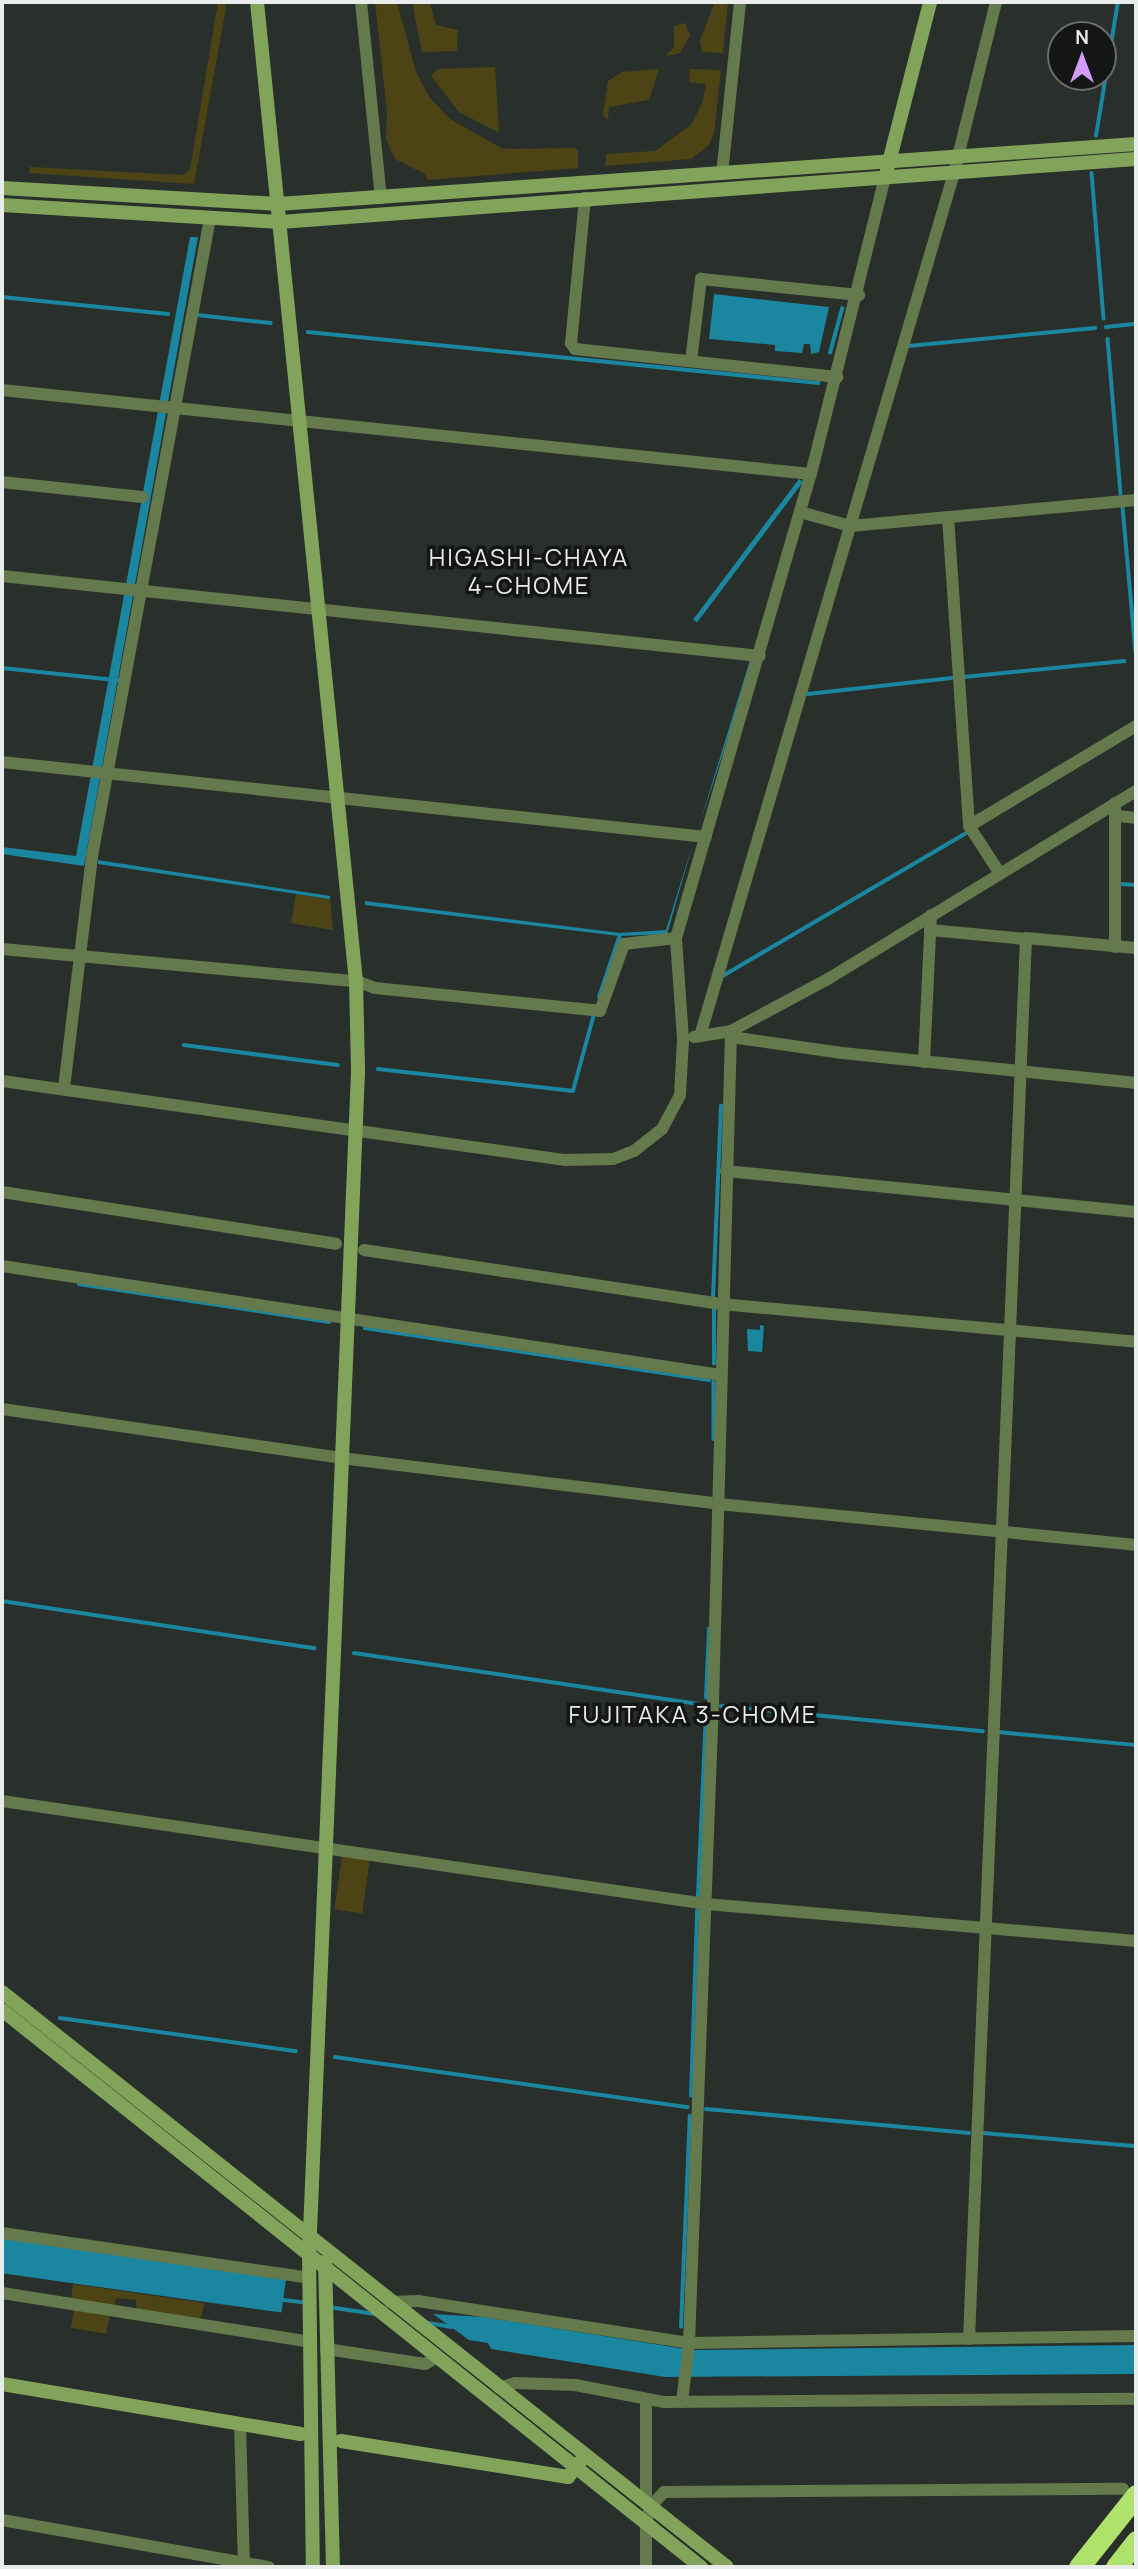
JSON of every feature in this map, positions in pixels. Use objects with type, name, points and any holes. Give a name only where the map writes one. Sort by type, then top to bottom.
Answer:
[{"type":"highway","points":[[1079,2567],[1130,2492]]},
{"type":"highway","points":[[1089,2567],[1136,2508]]},
{"type":"highway","points":[[1116,2567],[1136,2541]]},
{"type":"street","points":[[257,2],[356,981],[355,1131],[309,2254],[313,2567]]},
{"type":"street","points":[[361,2],[382,198]]},
{"type":"street","points":[[722,174],[740,2]]},
{"type":"street","points":[[2,1082],[64,1088],[565,1160],[613,1159],[650,1140],[673,1113],[680,1095],[683,1040],[676,938],[760,656],[838,377],[930,2]]},
{"type":"street","points":[[700,1036],[954,173],[996,2]]},
{"type":"street","points":[[2,188],[278,204],[1136,144]]},
{"type":"street","points":[[2,205],[280,222],[1136,159]]},
{"type":"street","points":[[585,198],[571,343],[575,348],[838,377]]},
{"type":"street","points":[[64,1088],[99,773],[167,407],[210,218]]},
{"type":"street","points":[[691,361],[701,279],[859,295]]},
{"type":"street","points":[[2,390],[811,474]]},
{"type":"street","points":[[2,482],[142,497]]},
{"type":"street","points":[[800,512],[850,526],[1136,500]]},
{"type":"street","points":[[948,517],[969,826],[999,873]]},
{"type":"street","points":[[2,576],[760,656]]},
{"type":"street","points":[[969,826],[1136,726]]},
{"type":"street","points":[[2,762],[706,837]]},
{"type":"street","points":[[683,1040],[731,1031],[828,979],[999,873],[1117,810],[1136,791]]},
{"type":"street","points":[[1117,810],[1136,818]]},
{"type":"street","points":[[1115,947],[1117,810]]},
{"type":"street","points":[[924,1062],[931,915]]},
{"type":"street","points":[[930,930],[1136,948]]},
{"type":"street","points":[[2,949],[356,981],[375,988],[600,1011],[624,944],[676,938]]},
{"type":"street","points":[[969,2340],[1026,939]]},
{"type":"street","points":[[731,1031],[738,1038],[924,1062],[1136,1083]]},
{"type":"street","points":[[682,2402],[689,2345],[706,1904],[719,1504],[721,1304],[731,1031]]},
{"type":"street","points":[[726,1171],[1136,1212]]},
{"type":"street","points":[[2,1192],[336,1244]]},
{"type":"street","points":[[364,1250],[721,1304],[1136,1342]]},
{"type":"street","points":[[2,1266],[721,1376]]},
{"type":"street","points":[[2,1409],[341,1458],[719,1504],[1136,1545]]},
{"type":"street","points":[[2,1801],[706,1904],[1136,1941]]},
{"type":"street","points":[[2,1992],[499,2388],[646,2523],[701,2567]]},
{"type":"street","points":[[2,2010],[309,2254],[325,2272],[580,2462],[648,2504],[727,2567]]},
{"type":"street","points":[[2,2233],[309,2278]]},
{"type":"street","points":[[325,2250],[333,2567]]},
{"type":"street","points":[[2,2293],[310,2342]]},
{"type":"street","points":[[390,2302],[418,2301],[689,2345],[1136,2336]]},
{"type":"street","points":[[326,2349],[425,2364],[437,2357]]},
{"type":"street","points":[[499,2388],[515,2383],[575,2385],[646,2399],[682,2402],[1136,2399]]},
{"type":"street","points":[[2,2384],[301,2434]]},
{"type":"street","points":[[646,2399],[646,2567]]},
{"type":"street","points":[[240,2424],[244,2565]]},
{"type":"street","points":[[341,2441],[568,2477],[580,2462]]},
{"type":"street","points":[[648,2504],[664,2492],[1130,2492]]},
{"type":"street","points":[[2,2520],[244,2565],[270,2567]]},
{"type":"shaded area","points":[[218,2],[225,2],[226,8],[194,184],[29,173],[30,167],[182,175],[190,170]]},
{"type":"shaded area","points":[[375,2],[397,2],[416,72],[430,98],[450,119],[503,149],[574,148],[578,150],[578,168],[427,180],[425,174],[395,159],[386,139],[387,112]]},
{"type":"shaded area","points":[[412,2],[430,3],[436,25],[458,30],[457,51],[422,52]]},
{"type":"shaded area","points":[[715,2],[728,2],[723,53],[702,52],[700,40]]},
{"type":"shaded area","points":[[685,23],[690,35],[680,53],[666,56],[674,47],[674,26]]},
{"type":"shaded area","points":[[495,67],[499,133],[459,112],[431,76],[438,69]]},
{"type":"shaded area","points":[[659,69],[649,100],[609,107],[608,119],[603,116],[608,81],[622,72]]},
{"type":"shaded area","points":[[690,69],[721,70],[714,134],[708,146],[691,159],[605,166],[606,154],[655,151],[691,125],[703,101],[706,84],[689,82]]},
{"type":"shaded area","points":[[296,894],[330,899],[333,930],[291,923]]},
{"type":"shaded area","points":[[342,1856],[370,1860],[362,1913],[334,1909]]},
{"type":"shaded area","points":[[73,2284],[204,2303],[202,2315],[197,2320],[137,2309],[136,2300],[117,2298],[114,2305],[71,2299]]},
{"type":"shaded area","points":[[74,2310],[109,2316],[106,2334],[71,2328]]},
{"type":"water","points":[[190,237],[198,237],[84,866],[2,854],[2,847],[76,856]]},
{"type":"water","points":[[714,294],[829,307],[819,352],[811,354],[810,344],[804,344],[802,353],[775,351],[775,345],[709,339]]},
{"type":"water","points":[[799,479],[803,482],[697,623],[693,620]]},
{"type":"water","points":[[750,660],[753,662],[698,829]]},
{"type":"water","points":[[694,840],[667,934],[619,936],[365,905],[365,901],[620,933],[666,930]]},
{"type":"water","points":[[98,860],[330,896],[330,899],[98,864]]},
{"type":"water","points":[[760,1325],[764,1326],[762,1352],[748,1351],[747,1329],[760,1330]]},
{"type":"water","points":[[2,2238],[286,2278],[281,2313],[2,2273]]},
{"type":"water","points":[[433,2314],[484,2317],[692,2350],[1136,2345],[1136,2374],[665,2377],[491,2349],[488,2343],[469,2340]]},
{"type":"waterway","points":[[1096,136],[1118,2]]},
{"type":"waterway","points":[[1092,173],[1104,319]]},
{"type":"waterway","points":[[2,297],[168,314]]},
{"type":"waterway","points":[[830,353],[842,309]]},
{"type":"waterway","points":[[197,315],[271,323]]},
{"type":"waterway","points":[[1106,327],[1136,324]]},
{"type":"waterway","points":[[908,346],[1095,328]]},
{"type":"waterway","points":[[308,332],[818,383]]},
{"type":"waterway","points":[[1108,339],[1121,493]]},
{"type":"waterway","points":[[1123,507],[1136,652]]},
{"type":"waterway","points":[[964,677],[1124,661]]},
{"type":"waterway","points":[[2,668],[117,680]]},
{"type":"waterway","points":[[808,694],[951,678]]},
{"type":"waterway","points":[[721,977],[965,834]]},
{"type":"waterway","points":[[1121,884],[1136,885]]},
{"type":"waterway","points":[[599,997],[620,935]]},
{"type":"waterway","points":[[378,1069],[573,1091],[594,1014]]},
{"type":"waterway","points":[[184,1045],[338,1065]]},
{"type":"waterway","points":[[713,1298],[721,1106]]},
{"type":"waterway","points":[[79,1284],[329,1322]]},
{"type":"waterway","points":[[714,1308],[714,1364]]},
{"type":"waterway","points":[[365,1328],[709,1380]]},
{"type":"waterway","points":[[714,1382],[714,1439]]},
{"type":"waterway","points":[[2,1601],[314,1648]]},
{"type":"waterway","points":[[706,1698],[709,1629]]},
{"type":"waterway","points":[[354,1653],[698,1704]]},
{"type":"waterway","points":[[721,1706],[983,1731]]},
{"type":"waterway","points":[[698,1896],[706,1715]]},
{"type":"waterway","points":[[998,1732],[1136,1745]]},
{"type":"waterway","points":[[691,2096],[697,1911]]},
{"type":"waterway","points":[[60,2018],[296,2051]]},
{"type":"waterway","points":[[335,2057],[687,2107]]},
{"type":"waterway","points":[[706,2109],[969,2133]]},
{"type":"waterway","points":[[681,2327],[690,2116]]},
{"type":"waterway","points":[[983,2133],[1136,2146]]},
{"type":"waterway","points":[[284,2300],[307,2303]]},
{"type":"waterway","points":[[329,2307],[376,2314]]},
{"type":"waterway","points":[[429,2323],[452,2327]]},
{"type":"district","name":"HIGASHI-CHAYA 4-CHOME","points":[[529,571]]},
{"type":"district","name":"FUJITAKA 3-CHOME","points":[[693,1714]]}]
